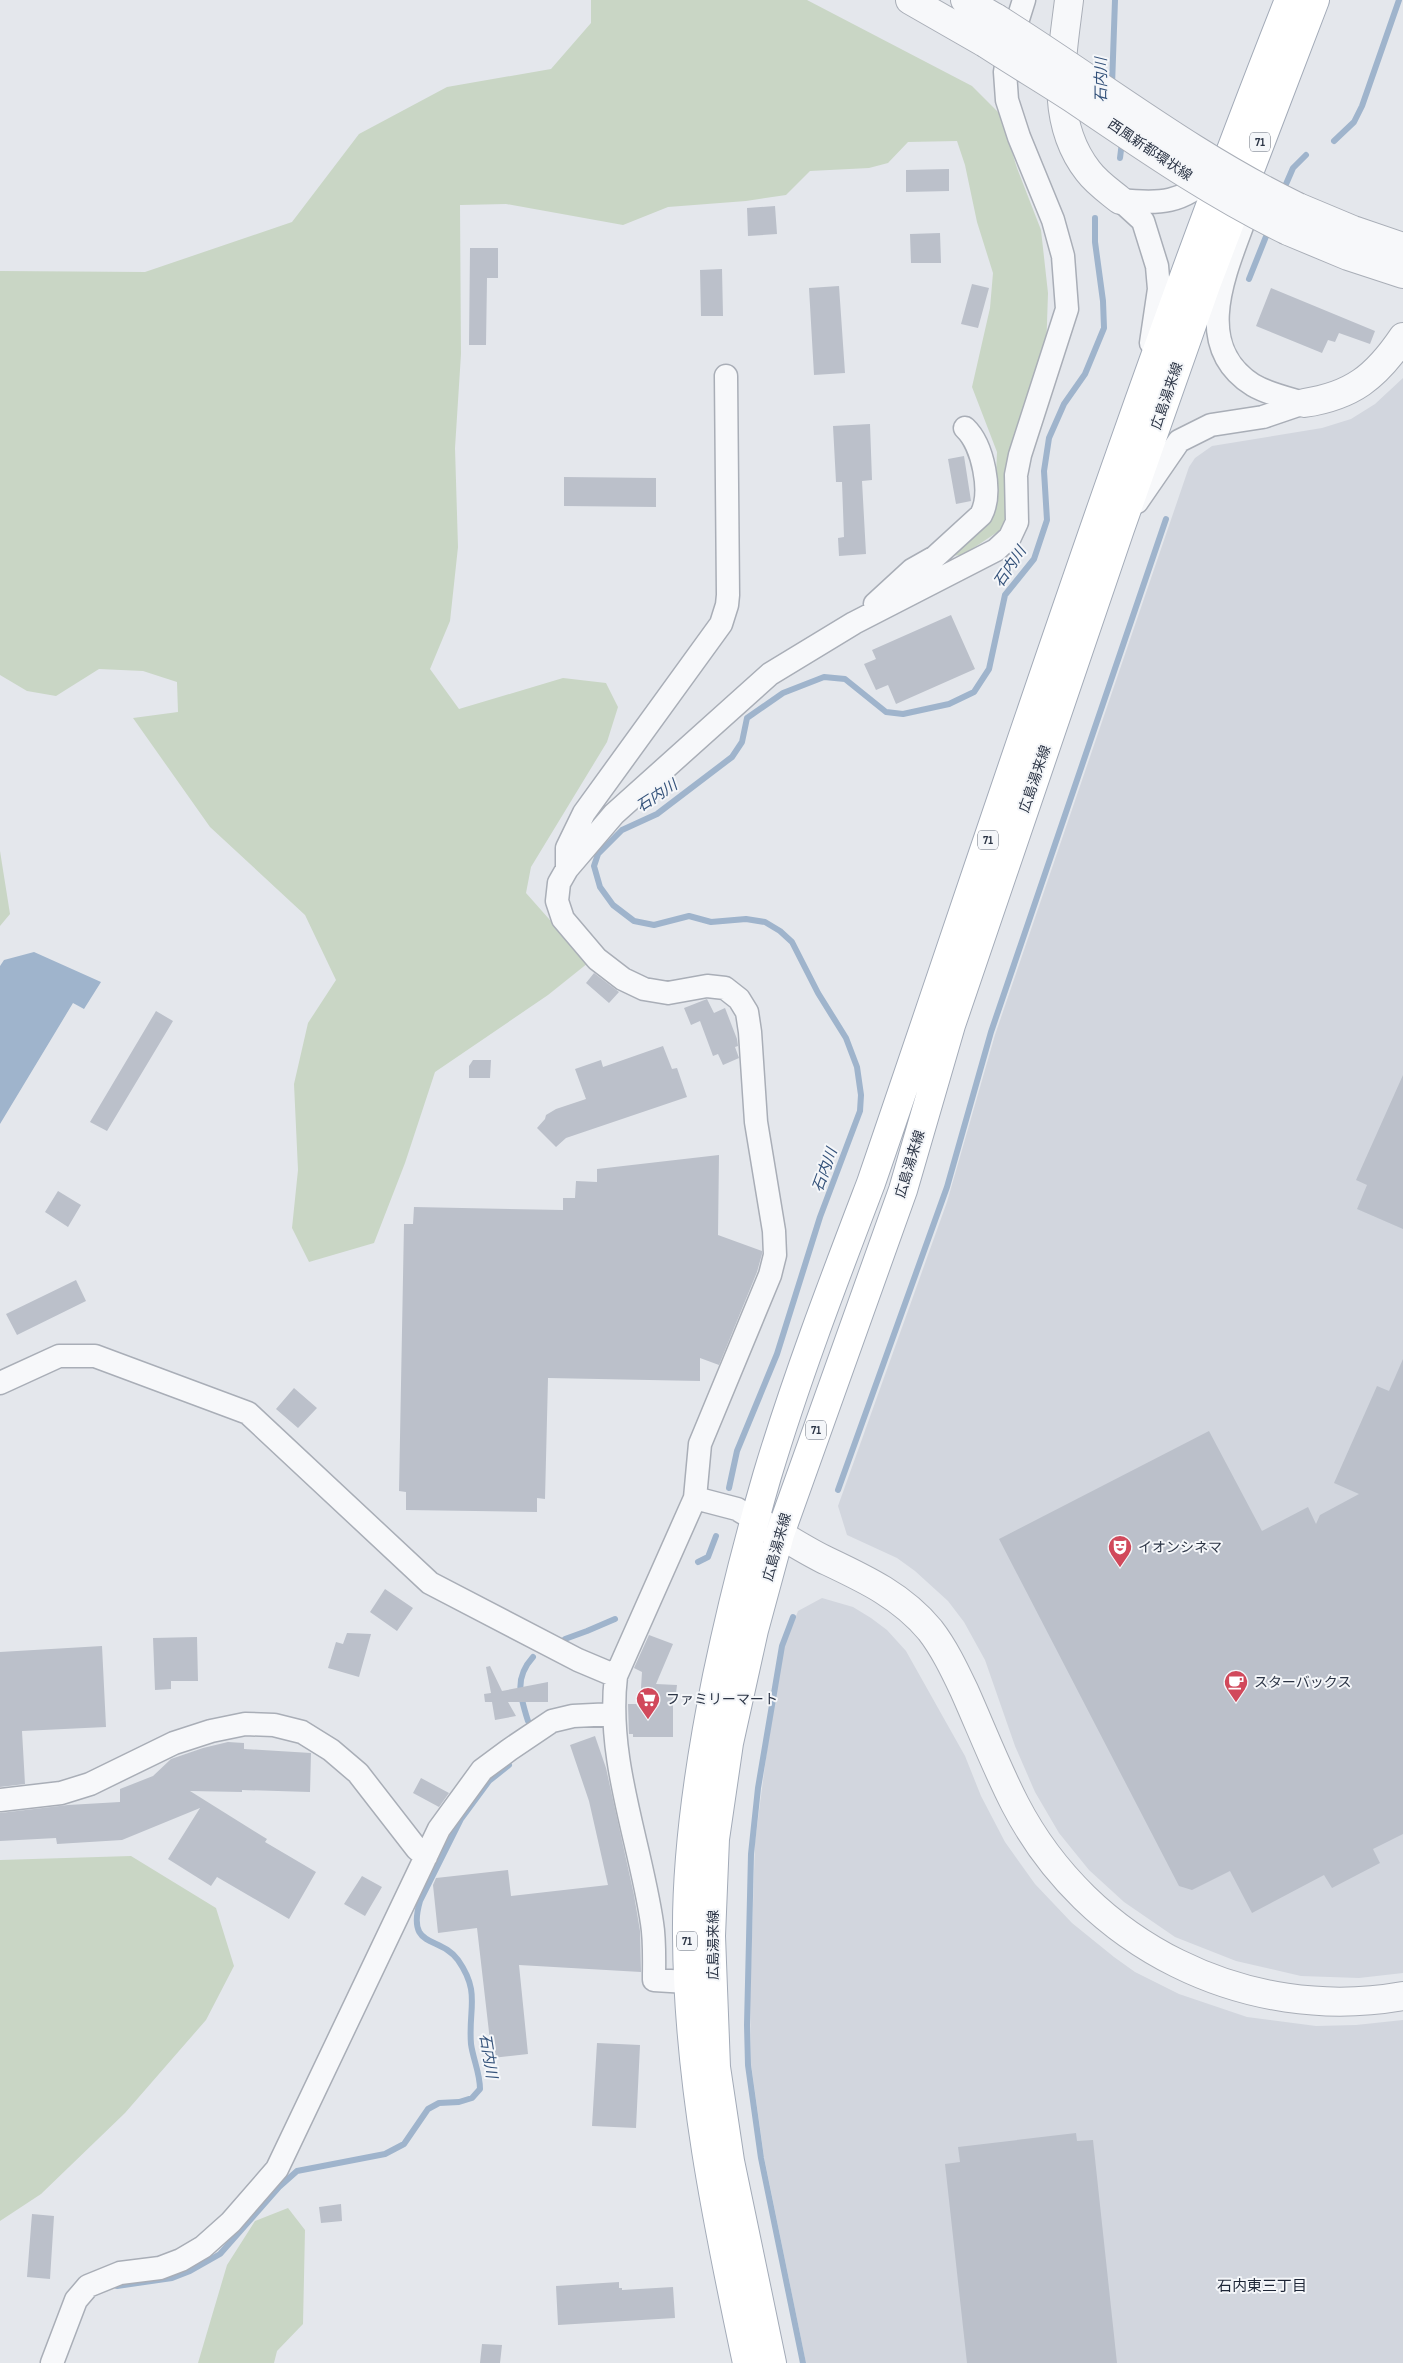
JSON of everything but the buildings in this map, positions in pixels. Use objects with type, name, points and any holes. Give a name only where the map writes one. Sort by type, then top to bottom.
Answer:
[{"type":"main road","name":"広島湯来線","points":[[747,2363],[707,2164],[692,2058],[687,1982],[686,1932],[692,1836],[702,1752],[726,1634],[768,1472],[822,1311],[871,1183],[1144,385],[1226,162],[1289,0]]},
{"type":"main road","name":"広島湯来線","points":[[772,2363],[730,2161],[716,2067],[711,1936],[715,1839],[729,1743],[754,1630],[780,1534],[902,1190],[951,1024],[1120,529],[1206,285],[1315,0]]},
{"type":"street","name":"西風新都環状線","points":[[910,0],[985,43],[1068,95],[1184,174],[1223,198],[1293,219],[1353,230],[1403,247]]},
{"type":"street","name":"西風新都環状線","points":[[965,0],[1096,82],[1202,155],[1233,174],[1293,219],[1348,256],[1403,274]]},
{"type":"street","points":[[687,1982],[654,1980],[652,1924],[625,1794],[614,1714],[616,1676],[695,1498],[700,1444],[770,1276],[775,1255],[774,1231],[756,1122],[747,1012],[739,999],[725,988],[708,986],[668,993],[644,989],[623,979],[604,964],[575,936],[563,920],[557,901],[558,884],[567,869],[614,814],[770,674],[854,623],[996,550],[1010,537],[1017,522],[1016,475],[1020,455],[1068,309],[1063,256],[1053,220],[1019,137],[1007,100],[1005,72],[1009,48],[1024,0]]},
{"type":"street","points":[[1069,0],[1061,75],[1061,96],[1066,127],[1075,151],[1089,172],[1142,221],[1159,278],[1158,302],[1144,385]]},
{"type":"street","points":[[1279,93],[1260,176],[1222,287],[1218,307],[1217,328],[1222,349],[1242,376],[1266,390],[1304,403]]},
{"type":"street","points":[[1120,200],[1150,203],[1174,200],[1206,181],[1226,162]]},
{"type":"street","points":[[1120,529],[1179,441],[1210,425],[1263,417],[1304,403],[1339,395],[1362,383],[1382,366],[1403,337]]},
{"type":"street","points":[[567,869],[567,848],[584,813],[721,624],[725,614],[728,595],[726,376]]},
{"type":"street","points":[[854,623],[912,570],[934,557],[981,515],[985,507],[986,484],[978,446],[972,435],[965,428]]},
{"type":"street","points":[[0,1383],[60,1356],[95,1356],[248,1413],[430,1583],[578,1660],[616,1676]]},
{"type":"street","points":[[695,1498],[737,1509],[822,1558],[864,1578],[894,1596],[913,1612],[931,1631],[951,1664],[1006,1784],[1028,1827],[1072,1887],[1129,1936],[1186,1968],[1250,1990],[1300,1998],[1337,2001],[1375,2001],[1403,1996]]},
{"type":"street","points":[[52,2363],[76,2300],[88,2286],[120,2273],[160,2268],[181,2260],[203,2247],[231,2222],[277,2168],[439,1829],[482,1770],[552,1721],[562,1718],[614,1714]]},
{"type":"street","points":[[0,1800],[61,1792],[90,1784],[174,1743],[212,1731],[245,1724],[274,1725],[302,1732],[331,1750],[358,1772],[417,1850],[426,1857]]},
{"type":"shaded area","points":[[1403,378],[1403,1973],[1359,1978],[1301,1976],[1236,1961],[1175,1937],[1124,1902],[1089,1870],[1059,1833],[1035,1792],[1015,1746],[985,1660],[964,1622],[948,1601],[915,1571],[897,1558],[847,1535],[838,1506],[947,1202],[995,1035],[1189,467],[1195,458],[1212,446],[1322,428],[1351,419],[1375,404]]},
{"type":"shaded area","points":[[822,1598],[853,1607],[871,1618],[887,1630],[906,1651],[965,1756],[981,1796],[1005,1842],[1035,1884],[1072,1923],[1114,1957],[1135,1972],[1179,1994],[1247,2017],[1316,2026],[1356,2025],[1403,2020],[1403,2363],[806,2363],[764,2157],[751,2064],[750,1998],[755,1842],[767,1750],[784,1647],[798,1611]]},
{"type":"green space","points":[[591,0],[807,0],[972,86],[1000,114],[1017,168],[1041,230],[1048,293],[1046,353],[1005,527],[963,555],[948,556],[995,498],[997,452],[972,387],[990,308],[993,273],[977,222],[965,165],[957,141],[908,142],[888,163],[869,168],[810,171],[786,195],[746,201],[668,207],[623,225],[506,204],[460,205],[461,354],[455,448],[458,547],[450,621],[430,669],[459,709],[563,678],[606,683],[618,707],[607,742],[531,867],[526,893],[588,963],[548,995],[435,1072],[405,1163],[374,1243],[309,1262],[292,1228],[298,1170],[294,1084],[308,1023],[336,980],[305,915],[210,827],[133,718],[178,712],[177,682],[143,671],[99,669],[56,696],[27,691],[0,675],[0,271],[145,272],[292,222],[359,134],[447,87],[551,69],[591,23]]},
{"type":"green space","points":[[0,851],[10,914],[0,926]]},
{"type":"green space","points":[[131,1856],[216,1908],[234,1966],[206,2020],[125,2113],[41,2194],[0,2221],[0,1860]]},
{"type":"green space","points":[[288,2208],[305,2230],[303,2324],[277,2351],[274,2363],[198,2363],[227,2265],[255,2221]]},
{"type":"water","points":[[34,952],[101,982],[84,1009],[73,1003],[0,1124],[0,966],[4,960]]},
{"type":"waterway","name":"石内川","points":[[1112,86],[1115,0]]},
{"type":"waterway","points":[[1334,141],[1354,122],[1362,106],[1399,0]]},
{"type":"waterway","name":"石内川","points":[[1120,158],[1122,142]]},
{"type":"waterway","points":[[1283,191],[1293,168],[1306,155]]},
{"type":"waterway","name":"石内川","points":[[729,1488],[737,1451],[777,1354],[820,1217],[860,1111],[861,1095],[857,1067],[846,1038],[818,993],[792,942],[780,931],[765,922],[746,919],[711,922],[689,916],[654,925],[634,921],[613,905],[600,887],[594,866],[598,854],[622,830],[657,814],[732,757],[742,742],[747,718],[783,693],[824,677],[845,679],[886,712],[903,714],[949,704],[974,692],[989,669],[1005,595],[1034,559],[1047,520],[1044,471],[1049,438],[1064,404],[1085,374],[1104,328],[1103,301],[1095,242],[1095,218]]},
{"type":"waterway","points":[[1249,279],[1269,229]]},
{"type":"waterway","points":[[838,1490],[947,1187],[991,1032],[1166,519]]},
{"type":"waterway","name":"石内川","points":[[698,1562],[708,1557],[716,1536]]},
{"type":"waterway","points":[[793,1617],[782,1646],[758,1788],[751,1854],[747,2025],[748,2065],[761,2158],[803,2363]]},
{"type":"waterway","name":"石内川","points":[[565,1639],[615,1619]]},
{"type":"waterway","name":"石内川","points":[[528,1721],[520,1688],[523,1672],[533,1657]]},
{"type":"waterway","name":"石内川","points":[[117,2286],[172,2278],[190,2271],[220,2254],[279,2187],[297,2171],[385,2154],[404,2144],[428,2109],[439,2103],[459,2102],[472,2098],[480,2089],[471,2044],[472,2001],[469,1982],[458,1960],[451,1952],[421,1935],[417,1917],[420,1901],[461,1819],[489,1781],[509,1765]]},
{"type":"place","name":"イオンシネマ","points":[[1120,1568]]},
{"type":"place","name":"スターバックス","points":[[1236,1703]]},
{"type":"place","name":"ファミリーマート","points":[[648,1720]]},
{"type":"district","name":"石内東三丁目","points":[[1262,2286]]}]
